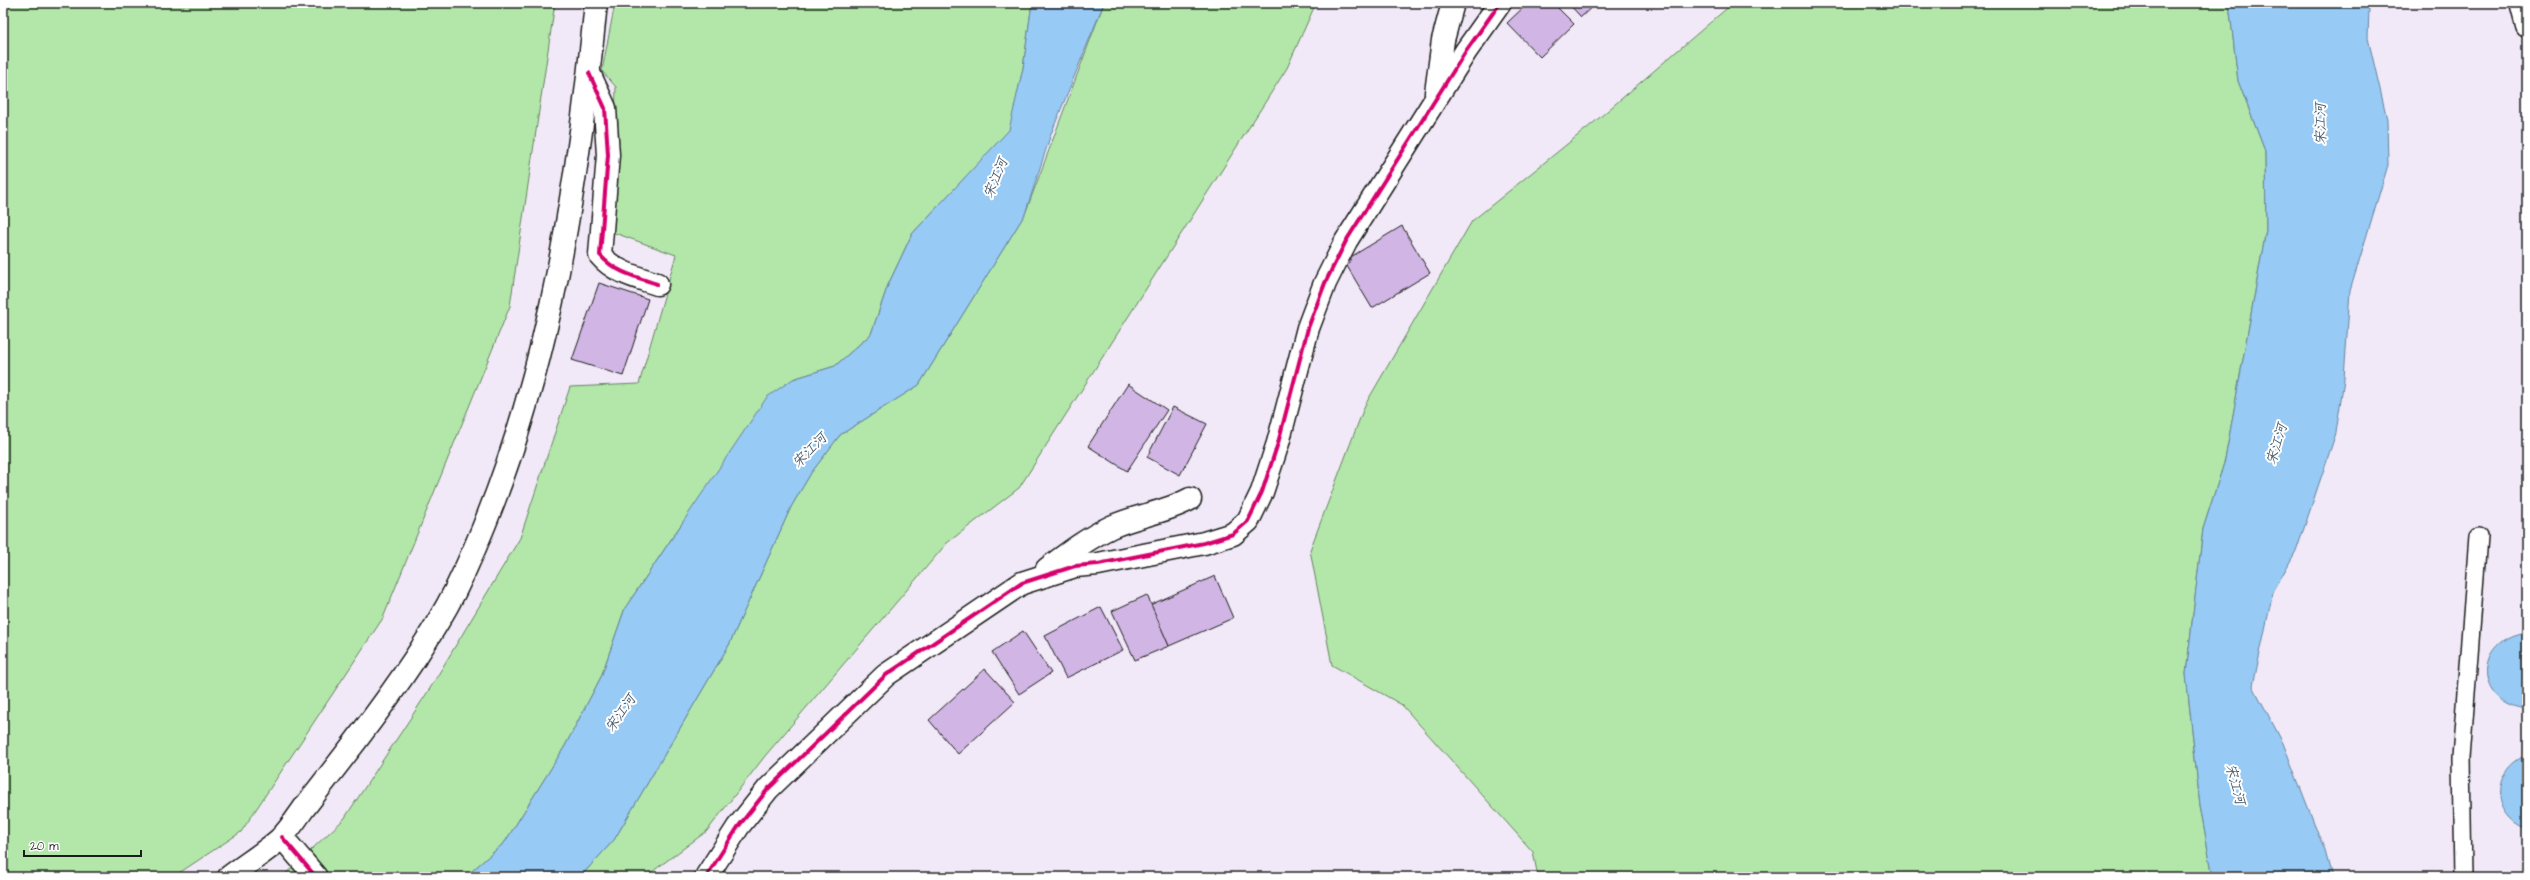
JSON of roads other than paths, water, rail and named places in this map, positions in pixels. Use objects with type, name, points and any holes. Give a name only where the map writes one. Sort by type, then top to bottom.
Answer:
[{"type":"main road","points":[[229,877],[282,837],[377,713],[410,664],[454,592],[487,521],[511,452],[550,312],[571,199],[589,73],[596,3]]},
{"type":"main road","points":[[1434,102],[1444,40],[1453,3]]},
{"type":"main road","points":[[706,877],[738,827],[768,789],[886,675],[1022,583],[1075,566],[1098,564],[1162,549],[1204,543],[1233,534],[1248,521],[1262,492],[1276,449],[1308,328],[1325,282],[1346,241],[1466,51],[1500,3]]},
{"type":"main road","points":[[2521,3],[2527,26]]},
{"type":"main road","points":[[589,73],[605,108],[608,155],[600,255],[608,264],[622,272],[657,284]]},
{"type":"main road","points":[[1033,579],[1071,551],[1112,527],[1157,514],[1190,499]]},
{"type":"main road","points":[[282,837],[316,877]]},
{"type":"lane","points":[[2463,877],[2461,758],[2478,536]]},
{"type":"water","name":"宋江河","points":[[1032,3],[1104,3],[1051,134],[1025,214],[919,385],[840,435],[811,473],[791,507],[729,645],[614,840],[580,877],[465,877],[505,842],[565,746],[601,677],[625,608],[767,397],[793,379],[835,366],[871,334],[888,285],[912,234],[1009,130],[1023,68]]},
{"type":"water","name":"宋江河","points":[[2229,3],[2373,3],[2369,8],[2368,38],[2387,119],[2388,165],[2350,291],[2344,379],[2336,433],[2297,549],[2273,592],[2253,686],[2283,743],[2325,851],[2332,877],[2213,877],[2200,805],[2186,674],[2203,529],[2225,460],[2266,230],[2265,151],[2238,81]]},
{"type":"water","points":[[2527,632],[2527,710],[2509,705],[2497,697],[2489,685],[2486,671],[2489,658],[2497,646],[2509,637]]},
{"type":"water","points":[[2527,755],[2527,829],[2515,822],[2506,814],[2501,803],[2500,792],[2501,781],[2507,770],[2515,762]]}]
